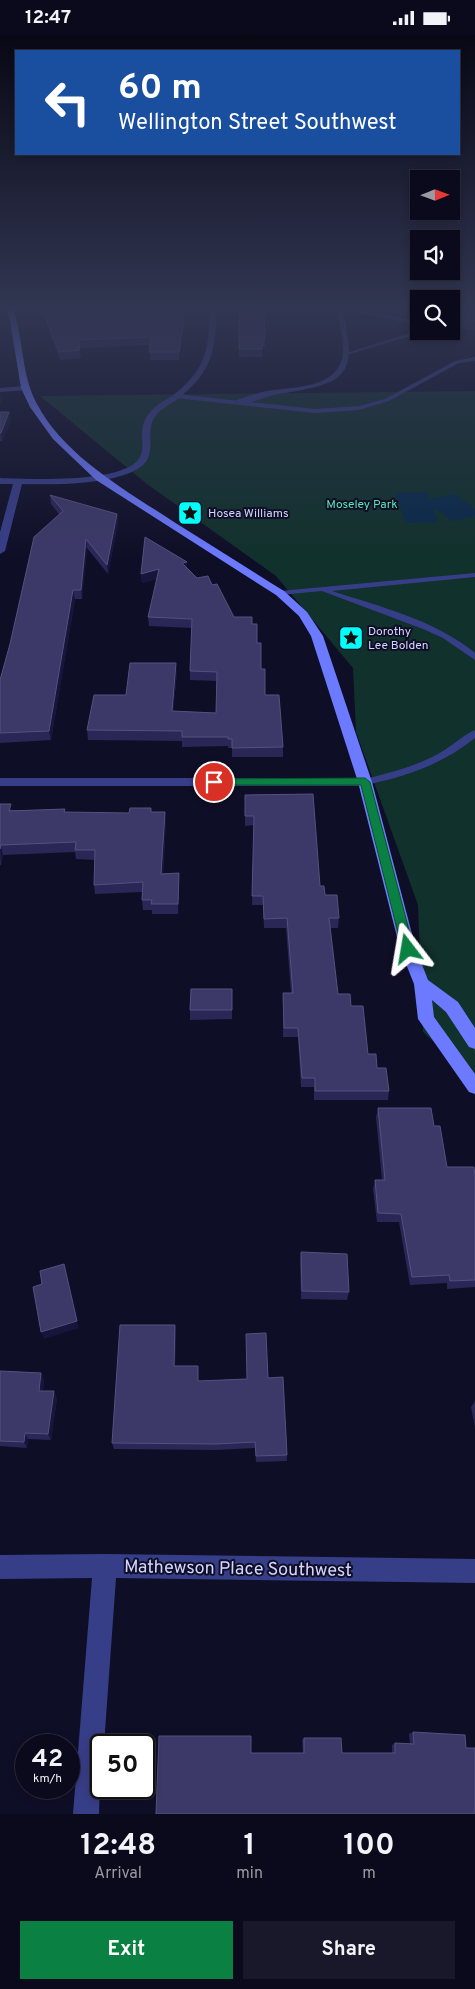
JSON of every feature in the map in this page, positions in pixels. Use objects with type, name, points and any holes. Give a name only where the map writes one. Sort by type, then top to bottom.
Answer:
[{"type":"main road","points":[[27,392],[34,407],[56,437],[99,478],[280,593],[303,615],[316,636],[365,782],[408,949],[422,984],[426,1019],[475,1087]]},
{"type":"main road","points":[[422,984],[452,1007],[475,1042]]},
{"type":"street","points":[[0,481],[72,481],[99,478],[125,471],[142,461],[145,454],[144,431],[148,420],[157,410],[181,392]]},
{"type":"street","points":[[240,402],[278,392]]},
{"type":"street","points":[[0,551],[18,481]]},
{"type":"street","points":[[0,782],[365,782]]},
{"type":"street","points":[[86,1814],[105,1566]]},
{"type":"street","name":"Mathewson Place Southwest","points":[[0,1567],[105,1566],[475,1571]]},
{"type":"lane","points":[[176,396],[315,411],[359,408],[387,400],[402,392]]},
{"type":"lane","points":[[280,593],[475,575]]},
{"type":"lane","points":[[322,589],[430,629],[471,649],[475,657]]},
{"type":"lane","points":[[365,782],[406,772],[468,740],[475,733]]},
{"type":"green space","name":"Moseley Park","points":[[475,392],[475,1079],[423,1032],[418,905],[356,732],[353,668],[276,576],[147,484],[40,396]]},
{"type":"water","points":[[428,492],[429,499],[455,494],[475,509],[475,516],[453,521],[438,510],[434,510],[438,522],[406,523],[395,493]]},
{"type":"building","points":[[0,412],[9,412],[1,433],[0,433]]},
{"type":"building","points":[[50,495],[117,514],[107,565],[86,539],[81,590],[73,590],[49,731],[0,733],[0,680],[34,537],[63,511]]},
{"type":"building","points":[[145,537],[187,562],[182,563],[197,578],[208,576],[212,585],[217,584],[234,617],[252,617],[252,624],[257,624],[257,643],[261,643],[261,669],[265,669],[265,695],[279,695],[283,747],[232,748],[232,739],[228,739],[228,737],[182,737],[182,731],[87,730],[94,695],[126,695],[130,663],[176,663],[172,711],[216,713],[217,672],[190,671],[192,619],[148,617],[159,569],[141,574]]},
{"type":"building","points":[[313,794],[320,886],[324,886],[325,895],[337,895],[339,918],[329,918],[338,994],[350,994],[351,1006],[363,1006],[368,1054],[376,1054],[377,1068],[386,1068],[389,1091],[315,1091],[315,1078],[302,1078],[298,1028],[284,1028],[283,993],[293,993],[287,918],[264,919],[263,896],[252,896],[254,816],[245,816],[245,795]]},
{"type":"building","points":[[0,804],[11,804],[9,811],[65,809],[64,812],[129,813],[130,808],[151,808],[151,812],[165,812],[161,874],[179,873],[178,904],[151,904],[152,900],[142,900],[143,882],[94,885],[95,850],[75,850],[76,842],[1,845],[0,849]]},
{"type":"building","points":[[191,989],[232,989],[232,1010],[190,1010]]},
{"type":"building","points":[[378,1108],[431,1108],[434,1126],[440,1126],[447,1167],[474,1167],[475,1280],[450,1281],[449,1275],[412,1277],[401,1214],[378,1213],[375,1180],[385,1180]]},
{"type":"building","points":[[301,1252],[347,1254],[349,1292],[302,1291]]},
{"type":"building","points":[[64,1264],[77,1321],[41,1332],[33,1287],[42,1284],[40,1271]]},
{"type":"building","points":[[120,1325],[175,1325],[174,1366],[198,1366],[198,1381],[247,1379],[246,1334],[266,1333],[268,1378],[283,1377],[287,1455],[256,1456],[255,1442],[216,1444],[112,1443]]},
{"type":"building","points":[[0,1371],[41,1373],[39,1391],[54,1391],[48,1434],[25,1433],[24,1442],[0,1441]]},
{"type":"building","points":[[413,1732],[465,1735],[466,1748],[475,1748],[475,1814],[156,1814],[159,1736],[251,1736],[251,1753],[304,1753],[304,1738],[341,1738],[342,1753],[395,1753],[395,1743],[414,1744]]},
{"type":"place","name":"Hosea Williams","points":[[190,513]]},
{"type":"place","name":"Dorothy Lee Bolden","points":[[351,638]]},
{"type":"route","points":[[214,782],[365,782],[408,949]]}]
